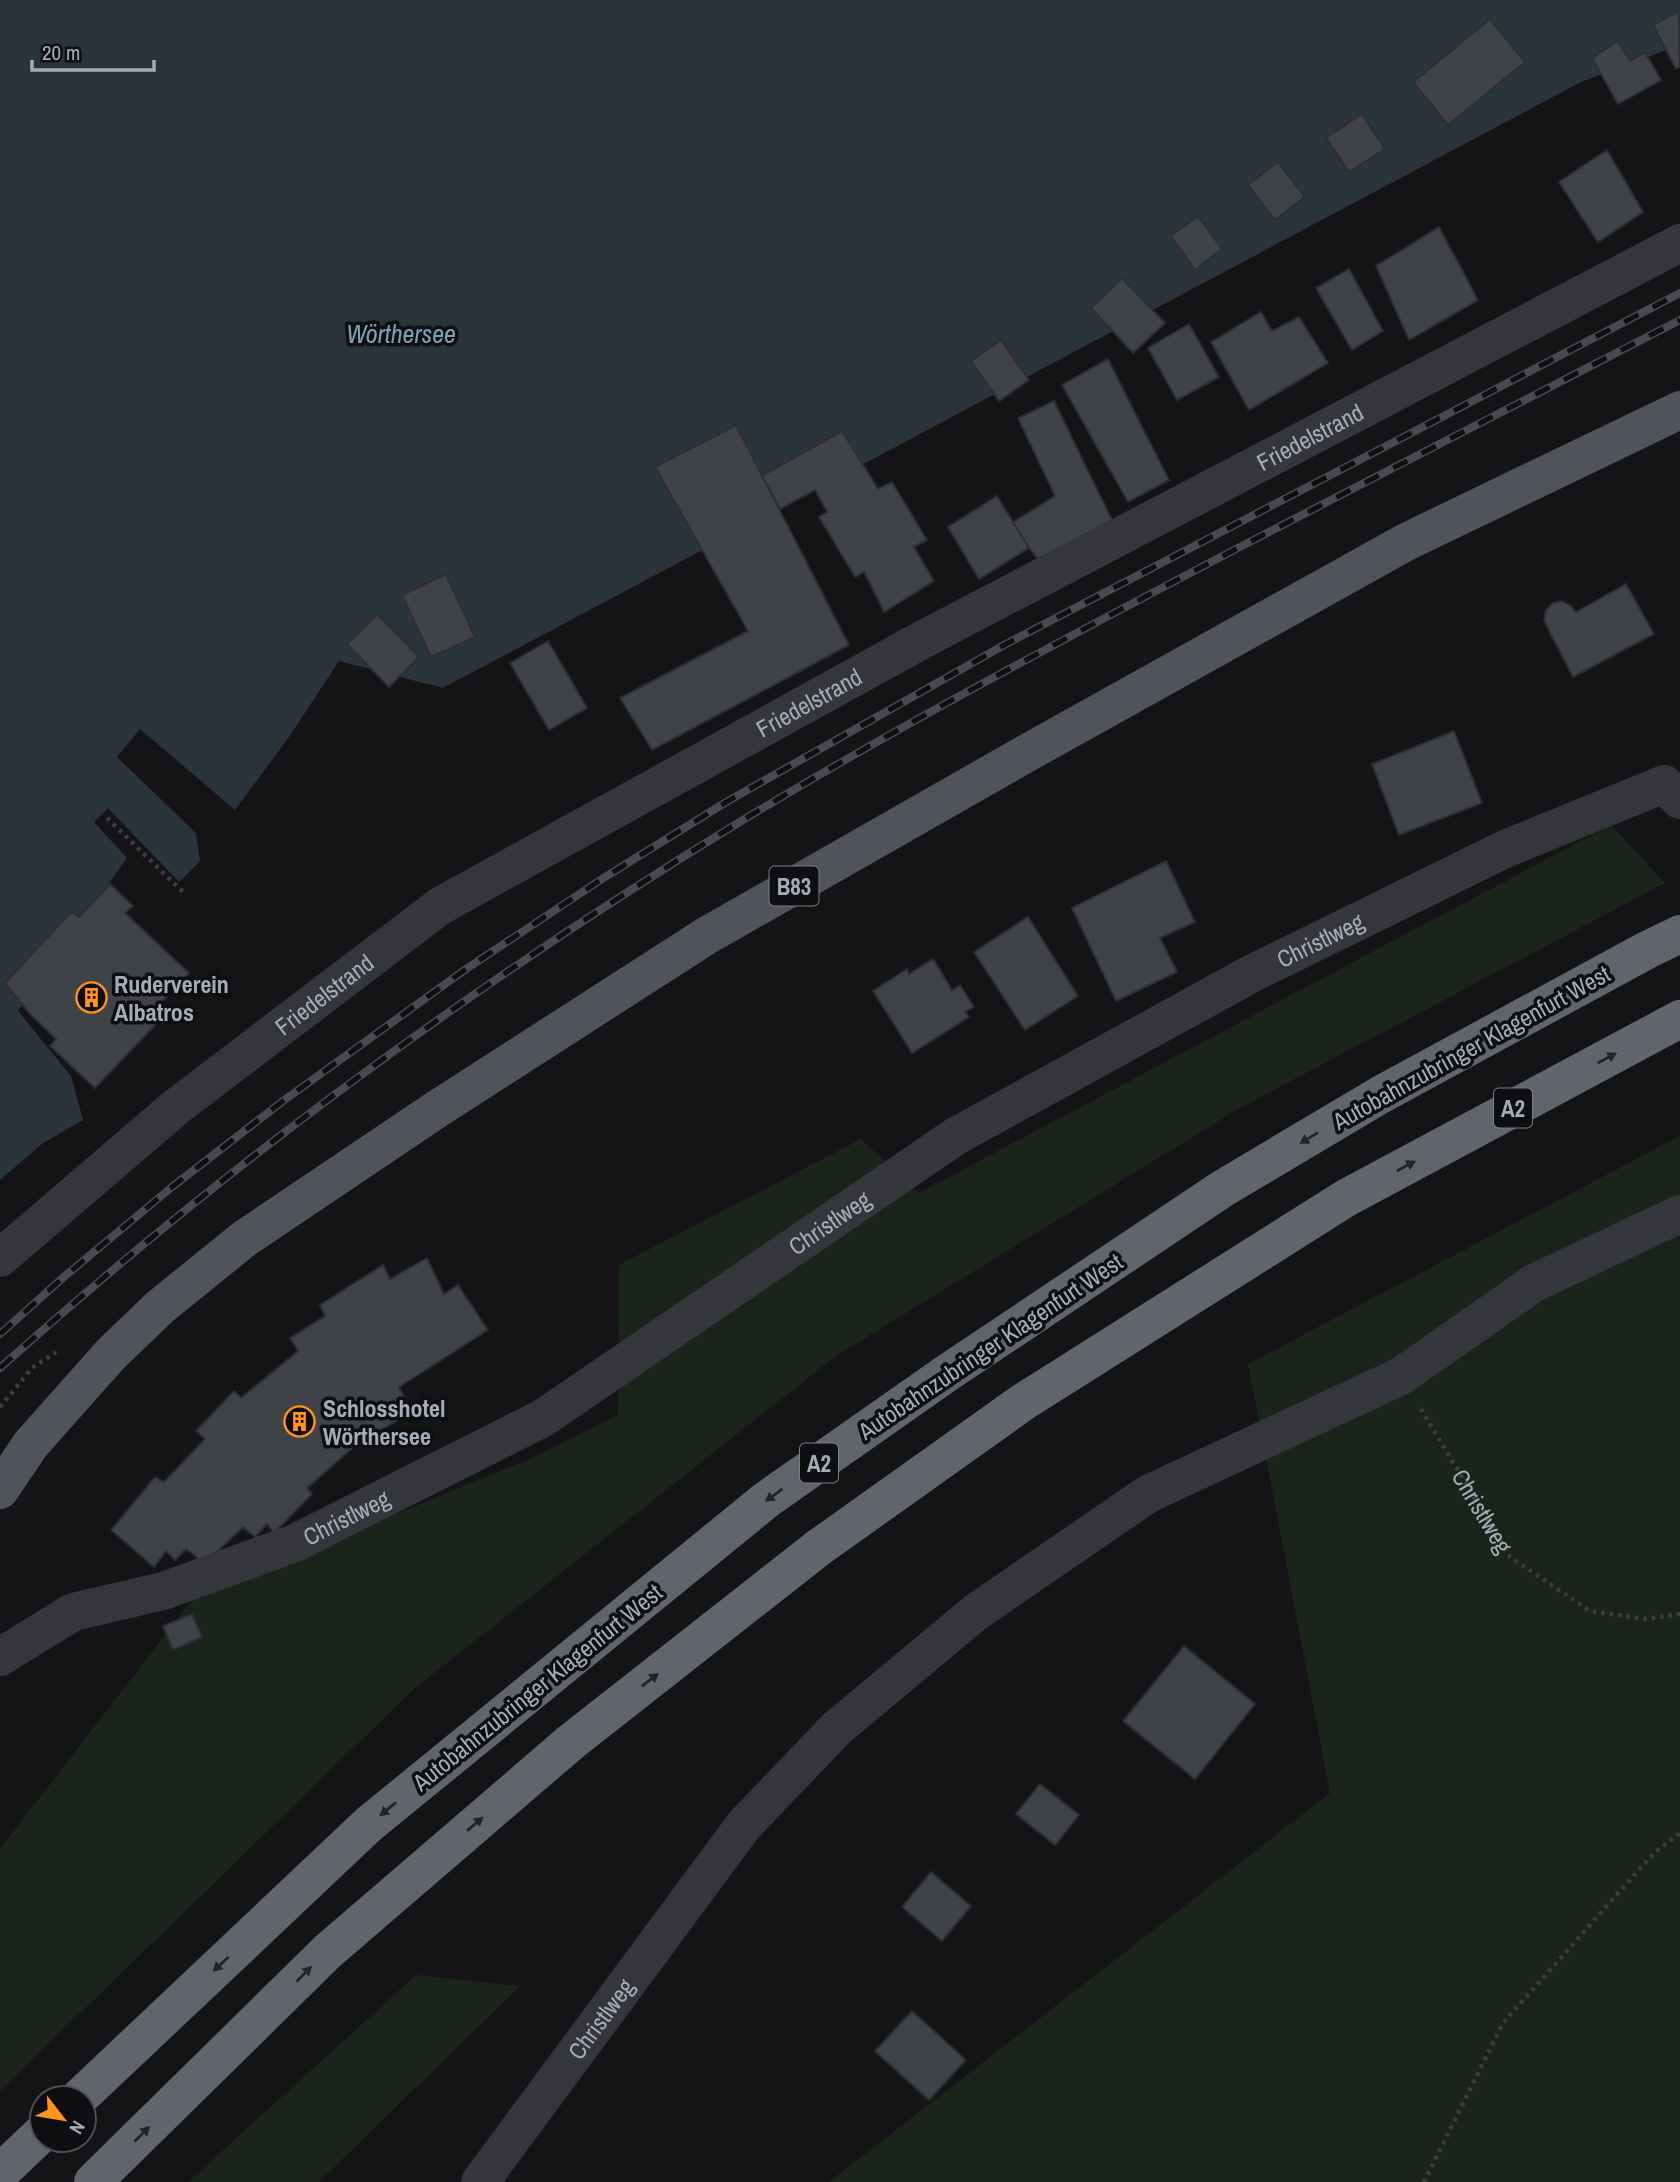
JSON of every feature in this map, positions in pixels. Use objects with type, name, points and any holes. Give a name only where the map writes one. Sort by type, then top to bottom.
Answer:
[{"type":"highway","name":"Autobahnzubringer Klagenfurt West","points":[[94,2084],[369,1824],[766,1500],[947,1373],[1222,1189],[1380,1095],[1663,942]]},
{"type":"highway","name":"A2","points":[[93,2182],[328,1951],[571,1742],[818,1548],[1023,1402],[1346,1198],[1680,1019]]},
{"type":"highway","points":[[0,2173],[28,2146]]},
{"type":"main road","name":"B83","points":[[0,1490],[31,1444],[111,1354],[160,1307],[244,1239],[438,1109],[706,936],[1406,542],[1680,410]]},
{"type":"street","name":"Friedelstrand","points":[[0,1258],[176,1107],[440,906],[920,641],[1680,243]]},
{"type":"street","name":"Christlweg","points":[[0,1657],[73,1612],[163,1591],[295,1543],[543,1418],[957,1136],[1251,974],[1505,849],[1675,786]]},
{"type":"street","name":"Christlweg","points":[[480,2182],[744,1825],[837,1728],[976,1612],[1148,1494],[1401,1376],[1534,1283],[1680,1214]]},
{"type":"path","points":[[107,818],[184,893]]},
{"type":"path","name":"Christlweg","points":[[1401,1376],[1510,1557],[1590,1611],[1646,1619],[1680,1614]]},
{"type":"path","points":[[0,1395],[5,1400],[0,1407]]},
{"type":"path","points":[[1424,2182],[1503,2023],[1653,1854],[1680,1833]]},
{"type":"shaded area","points":[[1611,825],[1665,883],[1238,1109],[836,1356],[414,1689],[0,2091],[0,1849],[195,1596],[530,1459],[618,1415],[619,1265],[861,1139],[919,1193]]},
{"type":"shaded area","points":[[1680,1136],[1680,2182],[829,2182],[1330,1793],[1248,1364]]},
{"type":"shaded area","points":[[416,1975],[520,1986],[319,2182],[188,2182]]},
{"type":"water","name":"Wörthersee","points":[[0,0],[1680,0],[1680,45],[1581,82],[443,688],[339,661],[289,737],[235,810],[140,729],[117,757],[196,833],[200,861],[179,882],[108,808],[94,822],[127,858],[18,1011],[71,1076],[83,1120],[43,1143],[0,1180]]},
{"type":"building","points":[[1679,11],[1680,67],[1676,69],[1653,25]]},
{"type":"building","points":[[1490,19],[1525,62],[1448,125],[1413,82]]},
{"type":"building","points":[[1618,41],[1630,61],[1645,52],[1661,80],[1618,104],[1592,58]]},
{"type":"building","points":[[1362,114],[1385,149],[1349,172],[1326,138]]},
{"type":"building","points":[[1607,150],[1643,212],[1598,242],[1559,182]]},
{"type":"building","points":[[1278,162],[1305,197],[1275,220],[1248,185]]},
{"type":"building","points":[[1198,216],[1222,249],[1195,270],[1171,236]]},
{"type":"building","points":[[1439,227],[1478,300],[1409,340],[1376,266]]},
{"type":"building","points":[[1349,269],[1383,331],[1352,350],[1316,288]]},
{"type":"building","points":[[1122,278],[1165,323],[1133,353],[1091,308]]},
{"type":"building","points":[[1261,312],[1272,331],[1299,317],[1328,363],[1249,410],[1211,342]]},
{"type":"building","points":[[1189,324],[1219,377],[1177,400],[1148,348]]},
{"type":"building","points":[[1001,340],[1029,380],[999,401],[971,361]]},
{"type":"building","points":[[1108,359],[1169,480],[1128,502],[1062,385]]},
{"type":"building","points":[[1054,401],[1112,520],[1039,560],[1013,522],[1055,496],[1018,418]]},
{"type":"building","points":[[736,425],[849,645],[652,750],[620,698],[748,631],[655,467]]},
{"type":"building","points":[[842,431],[878,489],[892,482],[927,540],[914,547],[934,581],[884,612],[864,572],[855,577],[819,517],[827,512],[815,490],[780,509],[762,476]]},
{"type":"building","points":[[997,496],[1029,548],[979,579],[948,527]]},
{"type":"building","points":[[446,574],[475,637],[431,657],[402,595]]},
{"type":"building","points":[[1626,584],[1654,634],[1573,677],[1544,620],[1546,610],[1553,603],[1562,601],[1576,612]]},
{"type":"building","points":[[377,614],[419,657],[389,687],[347,644]]},
{"type":"building","points":[[548,641],[587,708],[549,730],[510,663]]},
{"type":"building","points":[[1454,731],[1482,803],[1399,835],[1372,764]]},
{"type":"building","points":[[1166,861],[1195,922],[1160,938],[1177,972],[1116,1001],[1072,908]]},
{"type":"building","name":"Ruderverein Albatros","points":[[110,884],[133,906],[125,913],[189,973],[149,1016],[157,1023],[95,1088],[50,1046],[56,1039],[30,1014],[5,983],[71,912],[79,917]]},
{"type":"building","points":[[1028,917],[1078,996],[1025,1030],[974,952]]},
{"type":"building","points":[[933,959],[952,990],[960,985],[974,1007],[965,1012],[969,1017],[912,1053],[873,991],[907,969],[909,974]]},
{"type":"building","name":"Schlosshotel Wörthersee","points":[[427,1258],[444,1294],[458,1285],[488,1330],[399,1387],[412,1412],[358,1443],[307,1488],[312,1494],[274,1533],[267,1524],[255,1537],[243,1527],[205,1563],[186,1549],[175,1560],[166,1551],[154,1567],[111,1530],[155,1477],[164,1482],[205,1439],[196,1431],[234,1391],[241,1398],[298,1351],[290,1338],[325,1316],[320,1305],[383,1265],[390,1279]]},
{"type":"building","points":[[192,1614],[202,1637],[173,1650],[163,1626]]},
{"type":"building","points":[[1184,1646],[1255,1704],[1195,1779],[1123,1721]]},
{"type":"building","points":[[1040,1784],[1079,1815],[1055,1845],[1016,1814]]},
{"type":"building","points":[[931,1872],[971,1906],[942,1941],[902,1907]]},
{"type":"building","points":[[912,2011],[966,2060],[929,2100],[875,2051]]},
{"type":"railway","points":[[0,1334],[172,1187],[283,1101],[466,969],[605,877],[728,801],[1006,644],[1680,293]]},
{"type":"railway","points":[[0,1368],[86,1292],[175,1219],[356,1079],[449,1012],[640,884],[738,823],[922,716],[1236,549],[1680,320]]},
{"type":"place","name":"Ruderverein Albatros","points":[[91,998]]},
{"type":"place","name":"Schlosshotel Wörthersee","points":[[300,1422]]}]
